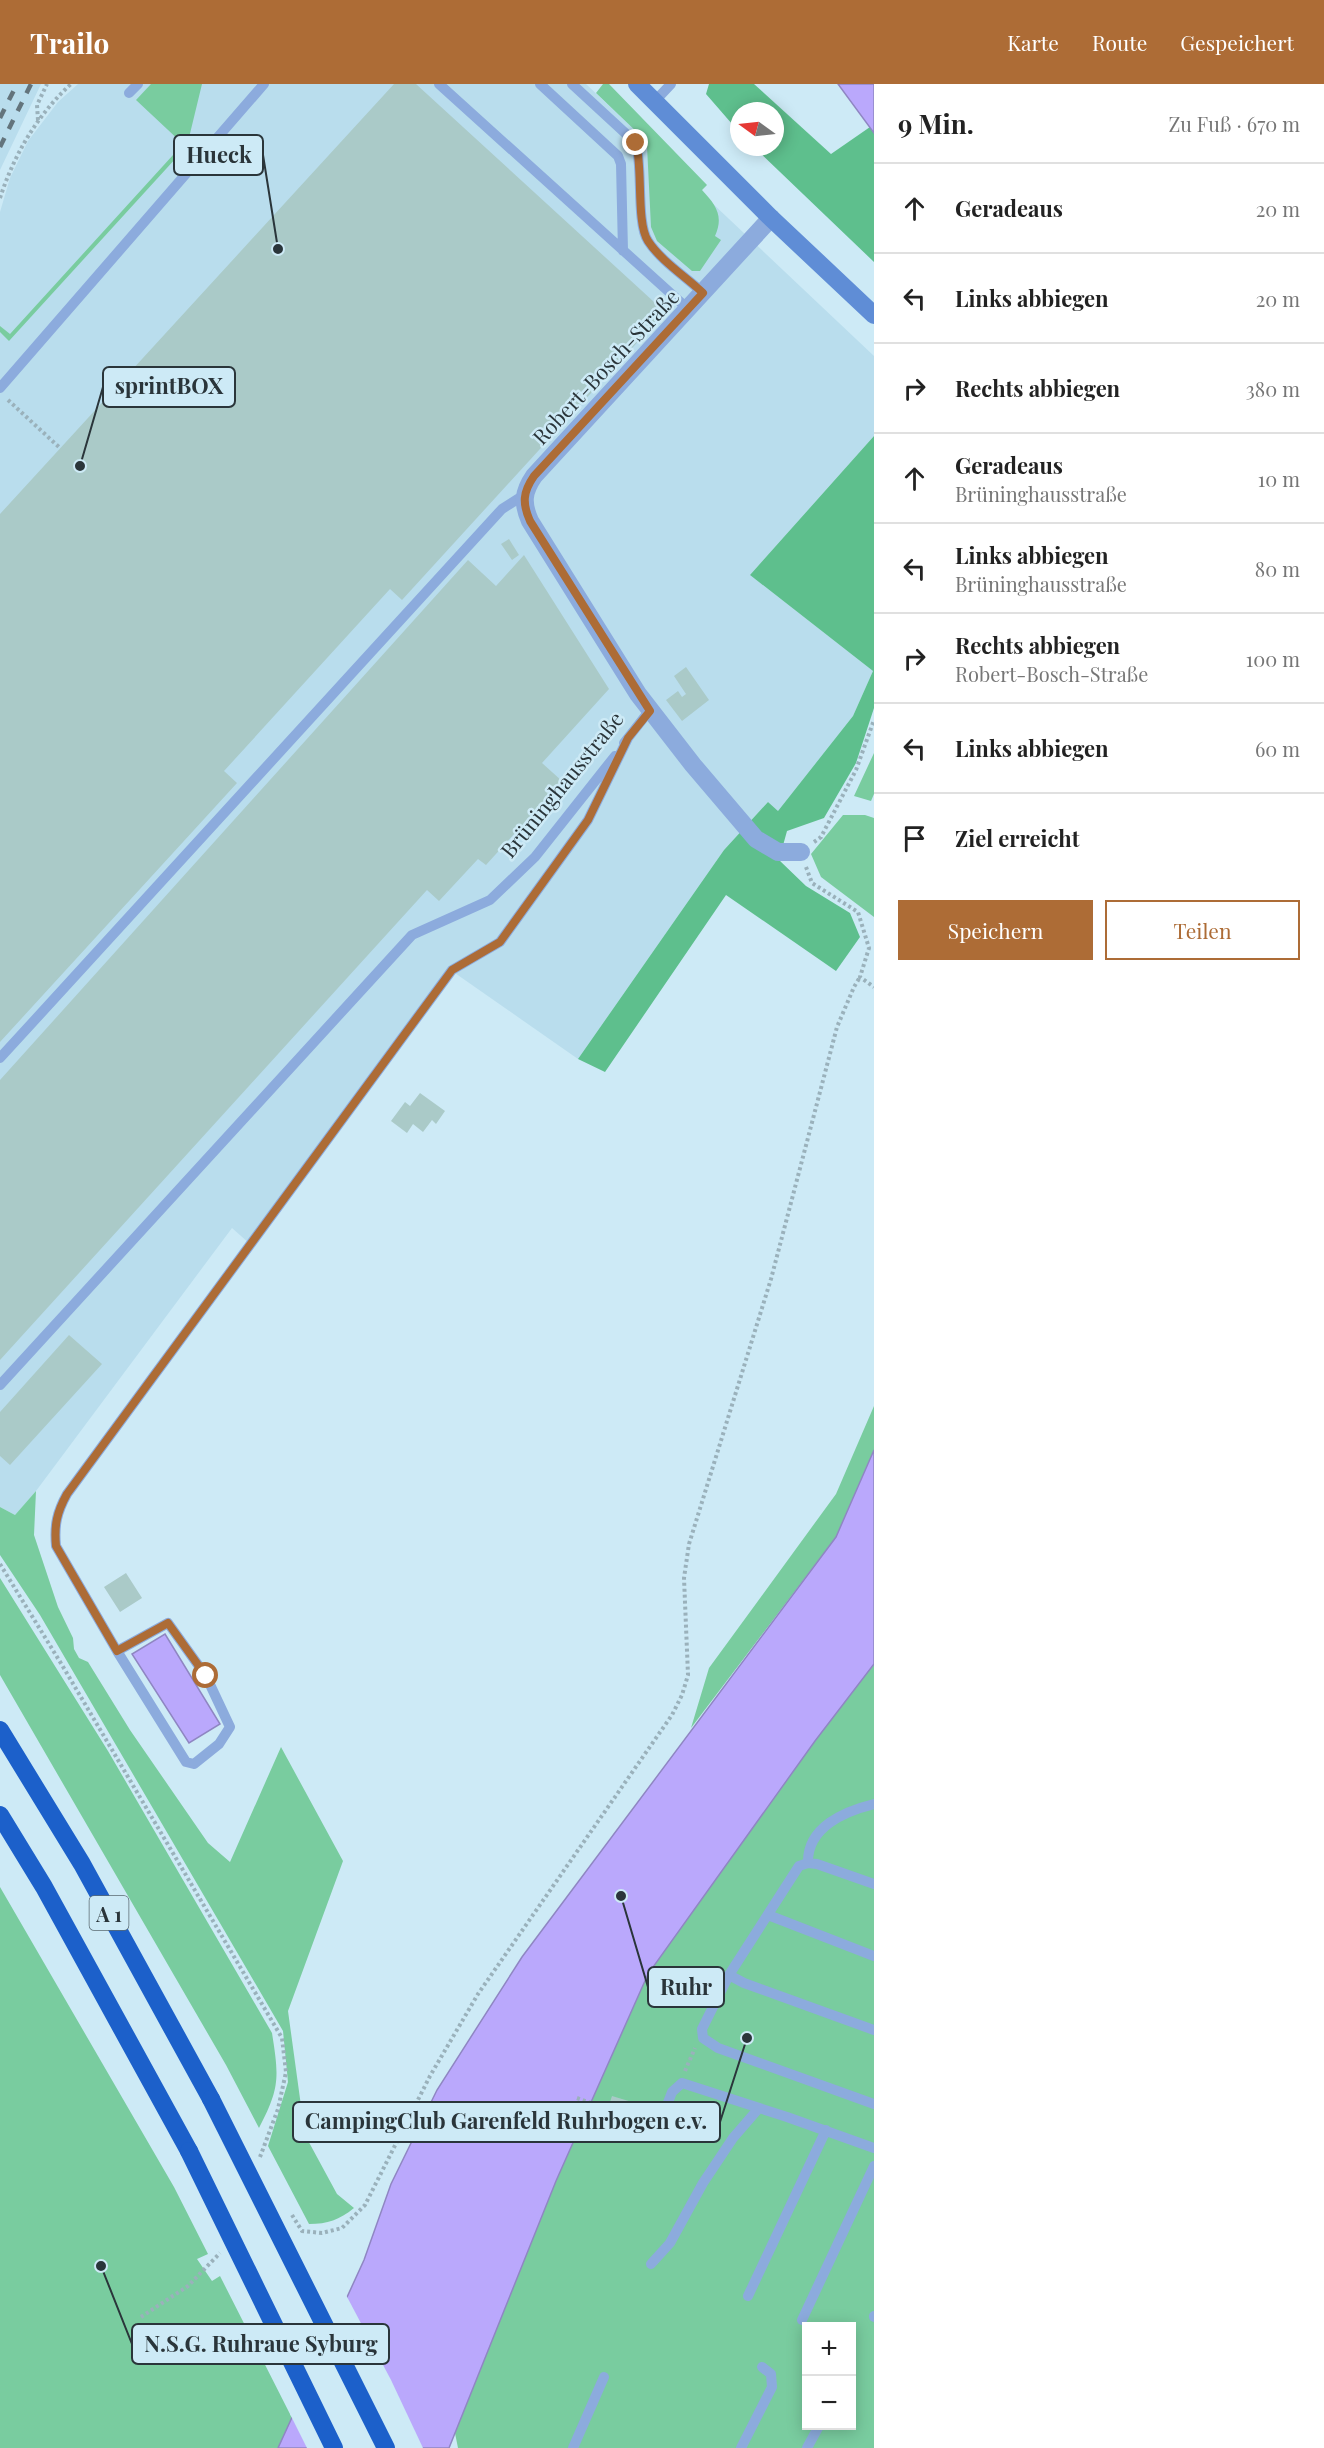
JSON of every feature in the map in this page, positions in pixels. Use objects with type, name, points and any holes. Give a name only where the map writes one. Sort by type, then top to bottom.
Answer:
[{"type":"highway","name":"A 1","points":[[0,1730],[82,1864],[211,2099],[386,2448]]},
{"type":"highway","name":"A 1","points":[[0,1815],[44,1887],[189,2151],[334,2448]]},
{"type":"main road","points":[[638,84],[771,218],[874,315]]},
{"type":"street","name":"Robert-Bosch-Straße","points":[[524,495],[534,476],[771,218]]},
{"type":"street","name":"Brüninghausstraße","points":[[524,495],[524,507],[530,521],[650,711],[756,839],[778,852],[801,852]]},
{"type":"lane","points":[[129,93],[138,84]]},
{"type":"lane","points":[[0,390],[264,84]]},
{"type":"lane","points":[[439,84],[688,309]]},
{"type":"lane","points":[[540,84],[618,156],[621,164],[623,251]]},
{"type":"lane","points":[[572,84],[636,143],[640,157],[643,226],[646,240],[703,293]]},
{"type":"lane","points":[[655,101],[671,84]]},
{"type":"lane","points":[[0,1058],[502,509],[524,495]]},
{"type":"lane","name":"Brüninghausstraße","points":[[0,1386],[412,935],[490,900],[535,856],[650,711]]},
{"type":"lane","points":[[117,1651],[168,1623],[206,1676],[230,1727],[219,1744],[194,1764],[186,1762],[117,1651],[56,1546],[54,1527],[58,1509],[452,970],[500,942],[588,820],[628,738]]},
{"type":"lane","points":[[808,1863],[808,1852],[815,1838],[828,1824],[850,1810],[874,1804]]},
{"type":"lane","points":[[874,1884],[817,1864],[808,1863],[799,1866],[729,1975],[702,2029],[703,2038],[718,2048],[874,2104]]},
{"type":"lane","points":[[768,1915],[874,1956]]},
{"type":"lane","points":[[729,1975],[744,1983],[874,2030]]},
{"type":"lane","points":[[659,2126],[672,2092],[682,2084],[826,2130],[874,2148]]},
{"type":"lane","points":[[651,2264],[670,2243],[703,2183],[733,2138],[759,2108]]},
{"type":"lane","points":[[748,2296],[826,2130]]},
{"type":"lane","points":[[802,2320],[874,2166]]},
{"type":"lane","points":[[741,2448],[772,2387],[771,2374],[762,2367]]},
{"type":"lane","points":[[573,2448],[603,2377]]},
{"type":"lane","points":[[807,2448],[817,2430]]},
{"type":"path","points":[[38,121],[37,105],[47,84]]},
{"type":"path","points":[[0,198],[18,152],[38,121],[71,84]]},
{"type":"path","points":[[0,390],[60,448]]},
{"type":"path","points":[[365,2205],[430,2076],[478,1994],[672,1715],[682,1695],[688,1675],[684,1578],[688,1544],[771,1279],[837,1027],[860,977],[869,948],[858,912],[812,883],[801,852],[821,837],[856,770],[874,720]]},
{"type":"path","points":[[860,977],[874,987]]},
{"type":"path","points":[[0,1564],[282,2038],[286,2072],[278,2109],[257,2167]]},
{"type":"path","points":[[682,2084],[686,2066],[697,2043],[703,2038]]},
{"type":"path","points":[[577,2098],[591,2103]]},
{"type":"shaded area","points":[[0,84],[41,84],[0,170]]},
{"type":"shaded area","points":[[78,84],[586,84],[874,356],[874,436],[750,575],[873,671],[853,716],[778,811],[768,802],[724,850],[578,1059],[452,971],[250,1244],[232,1228],[36,1491],[15,1515],[0,1507],[0,212],[10,178],[28,141],[58,102]]},
{"type":"shaded area","points":[[838,84],[874,84],[874,133]]},
{"type":"shaded area","points":[[874,1450],[874,1664],[815,1741],[648,1974],[556,2181],[449,2448],[278,2448],[364,2260],[391,2184],[437,2090],[522,1957],[836,1537]]},
{"type":"shaded area","points":[[165,1634],[220,1724],[189,1743],[132,1654]]},
{"type":"green space","points":[[151,84],[202,84],[187,146],[9,341],[0,332],[0,326],[10,334],[183,144],[136,100]]},
{"type":"green space","points":[[603,84],[609,84],[707,185],[702,190],[717,211],[719,222],[715,236],[721,240],[700,271],[692,271],[657,241],[651,227],[647,146],[642,137],[596,93]]},
{"type":"green space","points":[[709,84],[754,84],[774,102],[730,102],[730,122],[706,94]]},
{"type":"green space","points":[[784,111],[831,154],[870,127],[874,133],[874,262],[763,156],[784,156]]},
{"type":"green space","points":[[874,436],[874,708],[856,763],[824,818],[787,831],[779,860],[806,886],[850,913],[860,937],[836,971],[726,895],[605,1072],[578,1059],[724,850],[768,802],[778,811],[853,716],[873,671],[750,575]]},
{"type":"green space","points":[[874,753],[874,794],[871,801],[854,796]]},
{"type":"green space","points":[[843,815],[865,815],[874,818],[874,917],[821,877],[811,854]]},
{"type":"green space","points":[[874,1406],[874,1450],[836,1537],[691,1728],[709,1668],[836,1494]]},
{"type":"green space","points":[[36,1491],[34,1535],[58,1607],[73,1638],[74,1649],[79,1658],[88,1662],[130,1730],[208,1843],[230,1862],[281,1747],[343,1861],[288,2011],[305,2135],[337,2194],[354,2208],[343,2216],[322,2223],[309,2224],[268,2146],[288,2082],[283,2031],[40,1615],[0,1555],[0,1507],[15,1515]]},
{"type":"green space","points":[[0,1578],[108,1751],[272,2033],[276,2082],[271,2102],[259,2128],[226,2065],[0,1675]]},
{"type":"green space","points":[[874,1664],[874,2448],[458,2448],[455,2433],[556,2181],[648,1974],[815,1741]]},
{"type":"green space","points":[[0,1887],[174,2187],[208,2254],[197,2259],[212,2281],[220,2276],[292,2418],[290,2423],[303,2448],[0,2448]]},
{"type":"pier","points":[[345,2293],[391,2380],[423,2448],[307,2448],[290,2414]]},
{"type":"building","points":[[394,84],[416,84],[665,312],[402,600],[390,589],[224,771],[237,783],[0,1042],[0,514]]},
{"type":"building","points":[[509,539],[519,555],[512,560],[501,544]]},
{"type":"building","points":[[524,555],[609,689],[542,763],[562,781],[486,865],[478,859],[439,901],[427,890],[0,1360],[0,1080],[468,560],[496,586]]},
{"type":"building","points":[[686,667],[709,700],[682,721],[666,700],[678,691],[682,697],[686,694],[674,676]]},
{"type":"building","points":[[420,1093],[445,1111],[436,1124],[432,1120],[423,1132],[413,1124],[407,1133],[391,1121],[405,1102],[410,1106]]},
{"type":"building","points":[[69,1335],[102,1364],[10,1465],[0,1456],[0,1412]]},
{"type":"building","points":[[126,1573],[142,1598],[120,1612],[104,1587]]},
{"type":"building","points":[[612,2096],[632,2102],[624,2126],[604,2120]]},
{"type":"railway","points":[[0,118],[17,84]]},
{"type":"railway","points":[[0,147],[31,84]]},
{"type":"place","name":"Hueck","points":[[278,249]]},
{"type":"place","name":"sprintBOX","points":[[80,466]]},
{"type":"place","name":"Ruhr","points":[[621,1896]]},
{"type":"place","name":"CampingClub Garenfeld Ruhrbogen e.v.","points":[[747,2038]]},
{"type":"place","name":"N.S.G. Ruhraue Syburg","points":[[101,2266]]},
{"type":"route","points":[[206,1676],[168,1623],[117,1651],[56,1546],[54,1527],[58,1509],[452,970],[500,942],[588,820],[628,738],[650,711],[530,521],[524,507],[524,495],[534,476],[703,293],[646,240],[643,226],[640,157],[636,143]]}]
